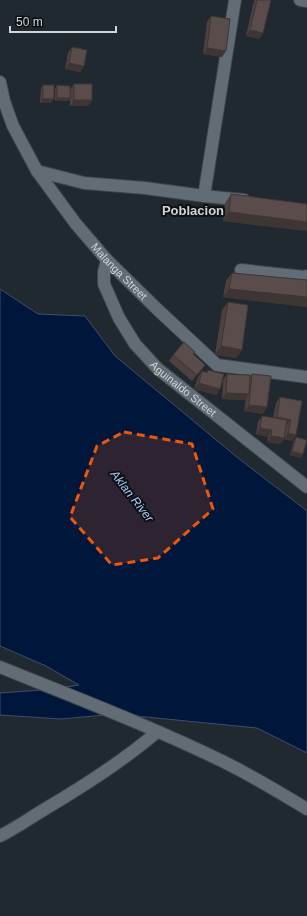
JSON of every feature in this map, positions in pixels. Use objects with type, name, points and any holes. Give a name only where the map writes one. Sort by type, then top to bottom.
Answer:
[{"type":"street","points":[[204,196],[235,0]]},
{"type":"street","points":[[300,0],[307,1]]},
{"type":"street","name":"Malanga Street","points":[[0,82],[4,101],[13,126],[38,171],[76,224],[107,260],[157,309],[217,365],[307,377]]},
{"type":"street","points":[[38,171],[84,183],[145,188],[255,202]]},
{"type":"street","name":"Aguinaldo Street","points":[[107,260],[104,272],[104,284],[120,318],[135,344],[158,369],[307,487]]},
{"type":"street","points":[[241,270],[307,276]]},
{"type":"street","points":[[0,667],[157,732],[222,761],[271,787],[307,809]]},
{"type":"street","points":[[0,836],[110,768],[137,749],[157,732]]},
{"type":"highlighted area","points":[[124,432],[192,444],[213,509],[158,558],[112,565],[70,517],[97,446]]},
{"type":"water","name":"Aklan River","points":[[0,289],[38,314],[85,316],[115,356],[238,458],[307,511],[307,753],[257,728],[116,714],[61,719],[0,715],[0,693],[54,689],[79,685],[46,666],[0,646]]},
{"type":"building","points":[[257,0],[271,0],[263,33],[250,30]]},
{"type":"building","points":[[211,16],[230,19],[226,51],[207,48]]},
{"type":"building","points":[[72,47],[87,50],[84,66],[69,63]]},
{"type":"building","points":[[74,84],[92,84],[92,100],[74,100]]},
{"type":"building","points":[[43,85],[54,85],[54,99],[43,99]]},
{"type":"building","points":[[57,85],[70,86],[70,98],[57,98]]},
{"type":"building","points":[[231,194],[307,204],[307,222],[229,212]]},
{"type":"building","points":[[232,273],[307,280],[307,297],[229,289]]},
{"type":"building","points":[[228,302],[248,305],[242,350],[221,346]]},
{"type":"building","points":[[184,342],[195,352],[193,354],[205,365],[197,375],[173,355]]},
{"type":"building","points":[[208,370],[224,374],[220,389],[199,383],[202,371],[207,373]]},
{"type":"building","points":[[227,374],[250,375],[249,394],[226,393]]},
{"type":"building","points":[[252,374],[271,376],[267,407],[249,405]]},
{"type":"building","points":[[280,397],[302,401],[296,435],[288,433],[291,420],[277,417]]},
{"type":"building","points":[[262,416],[287,420],[284,438],[271,436],[272,430],[260,428]]},
{"type":"building","points":[[296,437],[307,440],[303,454],[292,451]]},
{"type":"district","name":"Poblacion","points":[[193,210]]}]
